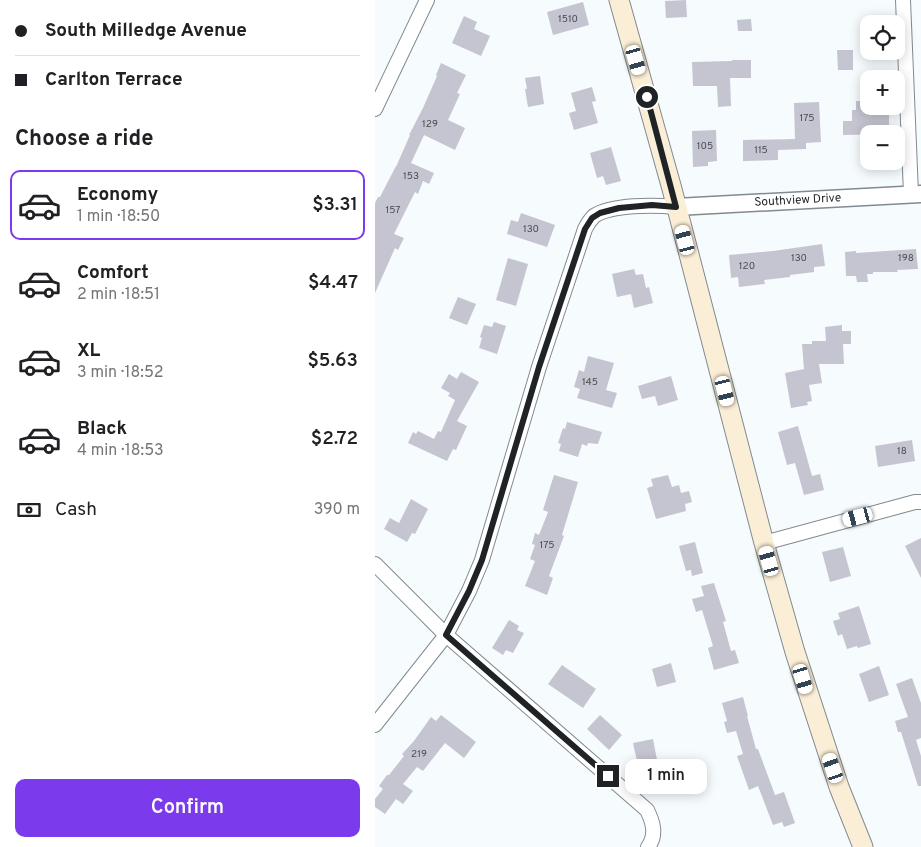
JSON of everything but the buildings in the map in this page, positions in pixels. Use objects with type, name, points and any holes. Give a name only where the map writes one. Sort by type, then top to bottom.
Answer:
[{"type":"main road","points":[[619,0],[672,189],[764,543],[795,652],[839,787],[863,847]]},
{"type":"street","points":[[375,109],[427,0]]},
{"type":"street","points":[[903,0],[916,194]]},
{"type":"street","name":"Southview Drive","points":[[676,207],[916,194]]},
{"type":"street","points":[[375,725],[446,635],[469,591],[482,560],[539,367],[585,229],[592,218],[600,213],[619,208],[652,205],[676,207]]},
{"type":"street","points":[[764,543],[915,502],[921,502]]},
{"type":"street","points":[[375,564],[446,635],[647,810],[653,828],[651,843],[648,847]]},
{"type":"route","points":[[608,776],[446,635],[469,591],[482,560],[539,367],[585,229],[592,218],[600,213],[619,208],[652,205],[676,207],[647,97]]}]
